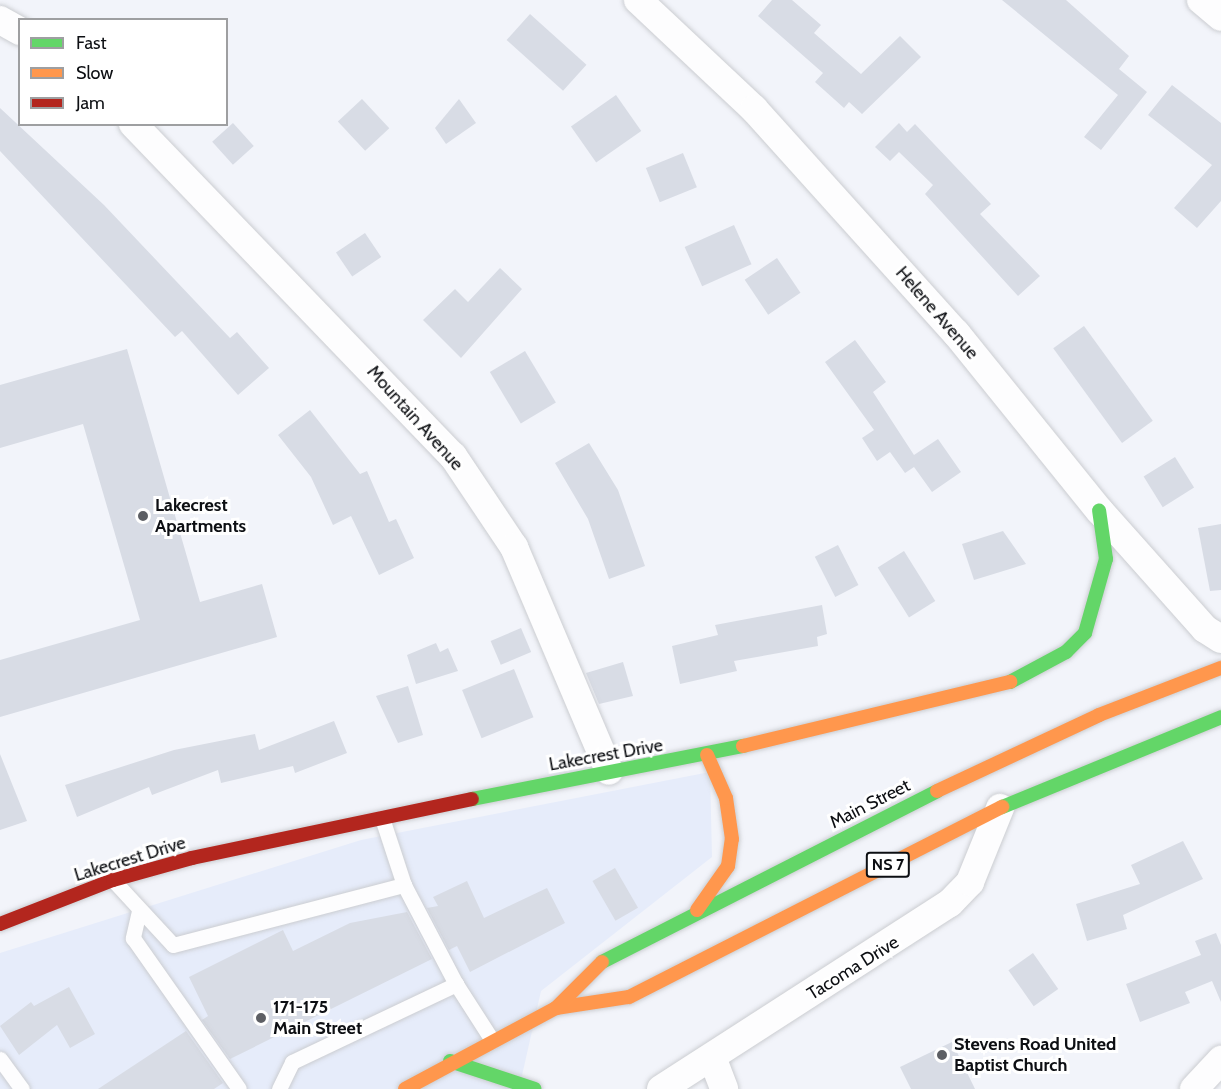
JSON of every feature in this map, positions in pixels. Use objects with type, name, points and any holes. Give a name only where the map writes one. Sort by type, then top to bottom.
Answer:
[{"type":"main road","name":"Lakecrest Drive","points":[[0,924],[113,879],[382,818],[609,771],[707,755],[973,694],[1040,670],[1085,633],[1094,613],[1106,559],[1099,510]]},
{"type":"main road","name":"Main Street","points":[[556,1008],[604,960],[696,912],[987,767],[1099,715],[1221,668]]},
{"type":"main road","name":"Main Street","points":[[405,1089],[450,1061],[556,1008],[628,997],[1000,808],[1221,717]]},
{"type":"main road","points":[[696,912],[728,866],[732,840],[726,798],[707,755]]},
{"type":"main road","points":[[450,1061],[525,1082],[536,1089]]},
{"type":"street","name":"Helene Avenue","points":[[638,0],[754,109],[957,333],[1099,510],[1205,629],[1221,639]]},
{"type":"street","points":[[1201,0],[1221,17]]},
{"type":"street","points":[[0,20],[18,30]]},
{"type":"street","name":"Mountain Avenue","points":[[135,126],[453,456],[514,547],[609,771]]},
{"type":"street","name":"Tacoma Drive","points":[[661,1089],[950,903],[970,882],[1000,808]]},
{"type":"street","points":[[712,1057],[724,1089]]},
{"type":"street","points":[[1194,1089],[1221,1060]]},
{"type":"lane","points":[[382,818],[405,885],[456,984],[492,1040]]},
{"type":"lane","points":[[113,879],[173,945],[405,885]]},
{"type":"lane","points":[[139,910],[133,938],[239,1089]]},
{"type":"lane","points":[[279,1089],[292,1062],[456,984]]},
{"type":"lane","points":[[0,1059],[22,1089]]},
{"type":"shaded area","points":[[710,772],[712,857],[541,991],[519,1089],[0,1089],[0,953],[361,840]]},
{"type":"building","points":[[772,0],[792,0],[821,25],[814,33],[861,74],[900,36],[921,57],[862,114],[849,102],[844,108],[815,82],[823,73],[758,16]]},
{"type":"building","points":[[1002,0],[1066,0],[1129,56],[1119,69],[1147,92],[1101,150],[1084,137],[1118,95]]},
{"type":"building","points":[[530,14],[586,65],[563,91],[507,40]]},
{"type":"building","points":[[1172,85],[1221,123],[1221,201],[1197,228],[1174,208],[1212,165],[1148,115]]},
{"type":"building","points":[[616,95],[641,131],[596,163],[571,127]]},
{"type":"building","points":[[362,99],[389,128],[365,151],[338,122]]},
{"type":"building","points":[[459,99],[476,123],[446,144],[435,128]]},
{"type":"building","points":[[0,108],[104,205],[230,338],[237,332],[269,368],[238,395],[182,331],[175,337],[0,151]]},
{"type":"building","points":[[233,123],[254,146],[233,165],[212,142]]},
{"type":"building","points":[[899,123],[907,132],[915,124],[991,204],[980,214],[1040,276],[1018,296],[925,194],[933,185],[899,152],[890,161],[875,147]]},
{"type":"building","points":[[683,153],[697,187],[660,202],[646,168]]},
{"type":"building","points":[[734,225],[751,264],[702,286],[685,247]]},
{"type":"building","points":[[365,233],[381,257],[352,277],[336,253]]},
{"type":"building","points":[[777,258],[800,293],[768,315],[745,280]]},
{"type":"building","points":[[500,268],[522,289],[461,358],[423,320],[455,289],[468,302]]},
{"type":"building","points":[[1084,326],[1153,421],[1122,443],[1053,348]]},
{"type":"building","points":[[855,340],[886,382],[873,392],[914,455],[938,439],[961,472],[932,492],[914,467],[905,473],[890,452],[877,461],[862,438],[874,430],[825,362]]},
{"type":"building","name":"Lakecrest Apartments","points":[[127,349],[200,602],[262,584],[277,637],[0,717],[0,660],[140,620],[83,424],[0,448],[0,385]]},
{"type":"building","points":[[525,351],[556,402],[521,424],[490,372]]},
{"type":"building","points":[[310,410],[360,474],[367,471],[389,522],[396,519],[414,558],[379,575],[351,516],[333,525],[311,477],[278,435]]},
{"type":"building","points":[[589,443],[618,490],[645,566],[609,579],[588,519],[555,463]]},
{"type":"building","points":[[1175,457],[1194,488],[1163,507],[1144,477]]},
{"type":"building","points":[[1221,524],[1221,590],[1210,591],[1198,528]]},
{"type":"building","points":[[1003,531],[1026,564],[974,580],[962,544]]},
{"type":"building","points":[[838,545],[858,585],[835,597],[815,557]]},
{"type":"building","points":[[904,551],[935,601],[909,617],[878,567]]},
{"type":"building","points":[[822,605],[827,634],[817,637],[818,646],[734,661],[737,671],[680,684],[672,646],[718,635],[715,625]]},
{"type":"building","points":[[521,628],[531,652],[501,665],[491,641]]},
{"type":"building","points":[[436,643],[440,652],[448,648],[458,671],[416,684],[407,655]]},
{"type":"building","points":[[623,662],[633,696],[599,704],[586,673]]},
{"type":"building","points":[[514,669],[533,717],[482,738],[462,690]]},
{"type":"building","points":[[408,686],[423,735],[398,743],[376,696]]},
{"type":"building","points":[[334,721],[347,753],[295,773],[293,766],[221,783],[218,770],[152,795],[149,787],[77,817],[65,785],[174,750],[255,734],[259,750]]},
{"type":"building","points":[[0,754],[27,821],[0,830]]},
{"type":"building","points":[[1183,841],[1203,879],[1123,915],[1127,929],[1087,941],[1076,904],[1140,884],[1131,865]]},
{"type":"building","points":[[615,868],[638,908],[615,921],[592,881]]},
{"type":"building","points":[[467,881],[484,918],[547,888],[565,923],[470,972],[457,946],[449,950],[427,908],[438,906],[433,897]]},
{"type":"building","name":"171-175 Main Street","points":[[407,912],[432,959],[230,1059],[202,1020],[208,1016],[189,977],[283,930],[293,951],[350,923]]},
{"type":"building","points":[[1216,933],[1221,945],[1221,1002],[1212,981],[1185,992],[1190,1003],[1140,1022],[1126,984],[1201,955],[1195,941]]},
{"type":"building","points":[[1033,953],[1058,989],[1034,1006],[1008,970]]},
{"type":"building","points":[[69,987],[95,1034],[70,1048],[57,1025],[19,1055],[0,1026],[31,1002],[34,1006]]},
{"type":"building","points":[[186,1031],[223,1083],[214,1089],[98,1089]]},
{"type":"building","name":"Stevens Road United Baptist Church","points":[[952,1042],[975,1089],[911,1089],[900,1067]]},
{"type":"traffic: fast","points":[[1010,682],[1066,652],[1085,633],[1106,559],[1099,510]]},
{"type":"traffic: fast","points":[[1002,807],[1221,717]]},
{"type":"traffic: fast","points":[[472,799],[743,746]]},
{"type":"traffic: fast","points":[[602,962],[937,791]]},
{"type":"traffic: fast","points":[[450,1061],[535,1089]]},
{"type":"traffic: slow","points":[[937,791],[1099,715],[1221,668]]},
{"type":"traffic: slow","points":[[743,746],[1010,682]]},
{"type":"traffic: slow","points":[[697,910],[728,866],[732,839],[726,798],[707,755]]},
{"type":"traffic: slow","points":[[556,1008],[629,997],[1002,807]]},
{"type":"traffic: slow","points":[[405,1089],[556,1008],[602,962]]},
{"type":"traffic: jam","points":[[0,924],[113,880],[192,858],[472,799]]},
{"type":"place","name":"Lakecrest Apartments","points":[[143,516]]},
{"type":"place","name":"171-175 Main Street","points":[[261,1018]]},
{"type":"place","name":"Stevens Road United Baptist Church","points":[[942,1055]]}]
